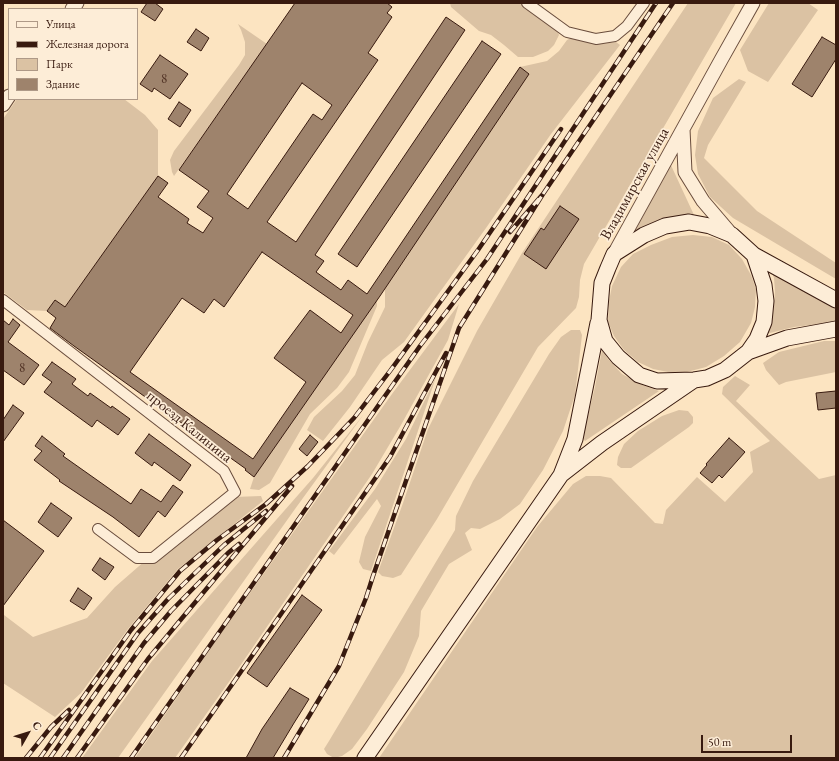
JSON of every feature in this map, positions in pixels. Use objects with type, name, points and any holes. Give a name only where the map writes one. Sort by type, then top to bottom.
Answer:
[{"type":"main road","points":[[365,758],[561,475],[575,439],[599,320],[602,283],[614,254],[644,235],[665,226],[689,222],[710,226],[732,235],[754,255],[836,300]]},
{"type":"main road","points":[[748,352],[764,322],[766,301],[764,285],[754,255]]},
{"type":"main road","points":[[599,320],[605,341],[618,357],[639,375],[656,381],[694,380],[707,378],[725,370],[748,352],[787,338],[836,329]]},
{"type":"main road","points":[[561,475],[602,443],[694,380]]},
{"type":"street","points":[[527,3],[567,32],[596,39],[615,36],[628,26],[644,3]]},
{"type":"street","name":"Владимирская улица","points":[[614,254],[753,3]]},
{"type":"street","name":"Владимирская улица","points":[[683,129],[685,172],[703,200],[732,235]]},
{"type":"street","name":"проезд Калинина","points":[[3,300],[224,471],[235,492],[153,558],[137,558],[98,529]]},
{"type":"green space","points":[[450,3],[519,3],[556,28],[559,35],[554,45],[548,51],[533,57],[518,57],[491,35],[479,31],[451,7]]},
{"type":"green space","points":[[688,3],[736,3],[584,264],[576,308],[538,347],[437,519],[401,575],[393,578],[382,576],[378,572],[428,429],[477,331],[522,253]]},
{"type":"green space","points":[[769,3],[808,3],[818,10],[768,82],[748,71],[740,50]]},
{"type":"green space","points":[[238,24],[267,44],[174,176],[170,160],[174,151],[245,55],[245,42]]},
{"type":"green space","points":[[573,37],[600,44],[616,42],[620,45],[551,134],[404,342],[382,360],[350,407],[323,441],[307,430],[314,417],[342,391],[355,375],[368,342],[385,307],[385,288],[529,74],[520,67],[547,61],[559,51],[567,40]]},
{"type":"green space","points":[[739,79],[746,82],[708,145],[704,158],[757,211],[836,263],[836,279],[733,218],[710,197],[698,174],[695,155],[698,131],[713,98]]},
{"type":"green space","points":[[16,100],[125,100],[145,115],[158,130],[158,176],[65,307],[55,300],[47,311],[27,310],[3,292],[3,119]]},
{"type":"green space","points":[[669,161],[694,215],[674,219],[627,235]]},
{"type":"green space","points":[[693,235],[712,237],[729,245],[742,259],[751,275],[756,289],[755,307],[751,323],[740,342],[724,356],[706,367],[687,372],[673,373],[653,369],[638,362],[624,350],[614,336],[608,322],[609,301],[612,286],[621,267],[633,254],[672,237]]},
{"type":"green space","points":[[770,267],[836,303],[836,322],[794,327],[766,334],[773,313],[775,292],[774,278]]},
{"type":"green space","points":[[377,300],[377,306],[349,372],[337,388],[310,414],[270,483],[259,490],[250,489],[254,477]]},
{"type":"green space","points":[[459,304],[448,340],[372,474],[175,758],[135,758],[222,632],[392,394]]},
{"type":"green space","points":[[571,330],[580,330],[582,335],[575,395],[563,431],[543,470],[520,504],[500,519],[480,529],[471,528],[465,533],[472,550],[449,564],[421,611],[419,636],[404,672],[367,729],[352,749],[342,756],[334,758],[327,754],[324,749],[455,530],[456,516],[473,481],[549,354],[561,337]]},
{"type":"green space","points":[[824,341],[836,341],[836,372],[786,382],[779,385],[766,370],[763,363],[779,352]]},
{"type":"green space","points":[[602,350],[622,374],[642,385],[659,391],[585,441],[582,437],[595,387]]},
{"type":"green space","points":[[735,376],[750,385],[736,401],[819,479],[836,475],[836,758],[379,758],[537,527],[573,484],[586,476],[611,478],[655,523],[663,524],[666,510],[697,477],[725,502],[753,472],[750,452],[770,441],[722,394],[723,387]]},
{"type":"green space","points":[[436,377],[371,571],[363,569],[359,562],[365,537],[381,506],[377,499],[334,555],[329,551],[375,489],[406,439]]},
{"type":"green space","points":[[679,410],[688,411],[693,417],[693,423],[689,427],[631,468],[621,468],[617,465],[618,457],[624,444],[638,431],[662,416]]},
{"type":"green space","points":[[364,414],[118,758],[82,758],[152,661],[313,478]]},
{"type":"green space","points":[[261,496],[263,501],[178,569],[128,629],[81,693],[55,717],[3,683],[4,615],[33,637],[87,618],[115,587],[154,553],[234,497]]},
{"type":"building","points":[[147,3],[155,3],[163,9],[155,21],[141,12]]},
{"type":"building","points":[[295,3],[387,3],[392,7],[387,13],[392,17],[368,53],[378,60],[267,222],[296,242],[446,17],[465,30],[315,255],[324,261],[316,272],[341,290],[348,280],[367,294],[520,67],[529,74],[380,296],[254,477],[245,470],[246,469],[50,328],[56,318],[47,311],[55,300],[65,307],[158,176],[168,183],[158,197],[189,219],[187,223],[203,233],[213,218],[197,207],[209,191],[179,170]],"holes":[[[302,83],[332,105],[322,120],[313,114],[248,209],[227,194]],[[262,252],[353,315],[341,333],[310,310],[274,358],[306,382],[253,459],[130,372],[182,298],[204,313],[214,299],[224,307]]]},
{"type":"building","points":[[196,29],[209,38],[201,51],[187,42]]},
{"type":"building","points":[[822,37],[836,45],[836,59],[812,97],[792,84]]},
{"type":"building","points":[[482,41],[501,54],[357,267],[338,254]]},
{"type":"building","points":[[160,55],[188,74],[170,99],[154,88],[152,92],[140,84]]},
{"type":"building","points":[[179,102],[191,110],[180,127],[168,119]]},
{"type":"building","points":[[560,206],[579,219],[546,269],[524,254],[541,228],[544,230]]},
{"type":"building","points":[[13,319],[20,325],[8,342],[39,365],[24,385],[3,370],[3,320],[9,325]]},
{"type":"building","points":[[52,362],[76,379],[72,384],[88,396],[90,393],[130,419],[118,435],[97,420],[92,427],[44,392],[52,382],[42,375]]},
{"type":"building","points":[[836,391],[836,408],[818,410],[816,393]]},
{"type":"building","points":[[13,405],[24,413],[3,442],[3,420]]},
{"type":"building","points":[[149,434],[191,465],[180,481],[154,462],[152,466],[135,453]]},
{"type":"building","points":[[310,435],[318,442],[307,456],[299,449]]},
{"type":"building","points":[[42,436],[65,454],[63,456],[131,504],[141,489],[161,502],[173,485],[183,492],[165,517],[158,511],[139,537],[113,517],[59,481],[60,480],[34,460],[42,451],[35,446]]},
{"type":"building","points":[[729,438],[745,452],[722,478],[719,475],[712,483],[700,473]]},
{"type":"building","points":[[51,503],[72,518],[58,537],[38,522]]},
{"type":"building","points":[[3,520],[44,551],[3,606]]},
{"type":"building","points":[[100,558],[114,567],[105,580],[92,570]]},
{"type":"building","points":[[78,588],[92,598],[84,610],[70,601]]},
{"type":"building","points":[[302,595],[322,610],[267,687],[247,673]]},
{"type":"building","points":[[290,688],[309,699],[273,758],[246,758],[262,729]]},
{"type":"railway","points":[[131,758],[420,346],[487,259],[656,3]]},
{"type":"railway","points":[[543,194],[673,3]]},
{"type":"railway","points":[[40,758],[131,630],[180,571],[217,540],[266,504],[308,466],[354,418],[478,250],[561,129]]},
{"type":"railway","points":[[284,758],[339,666],[366,598],[459,328],[543,194],[510,232]]},
{"type":"railway","points":[[181,758],[390,457],[446,353]]},
{"type":"railway","points":[[77,758],[148,659],[292,486]]},
{"type":"railway","points":[[50,758],[138,633],[168,599],[224,545],[266,511]]},
{"type":"railway","points":[[63,758],[144,643],[171,611],[228,553],[239,544]]},
{"type":"railway","points":[[26,758],[51,727],[69,710]]}]
